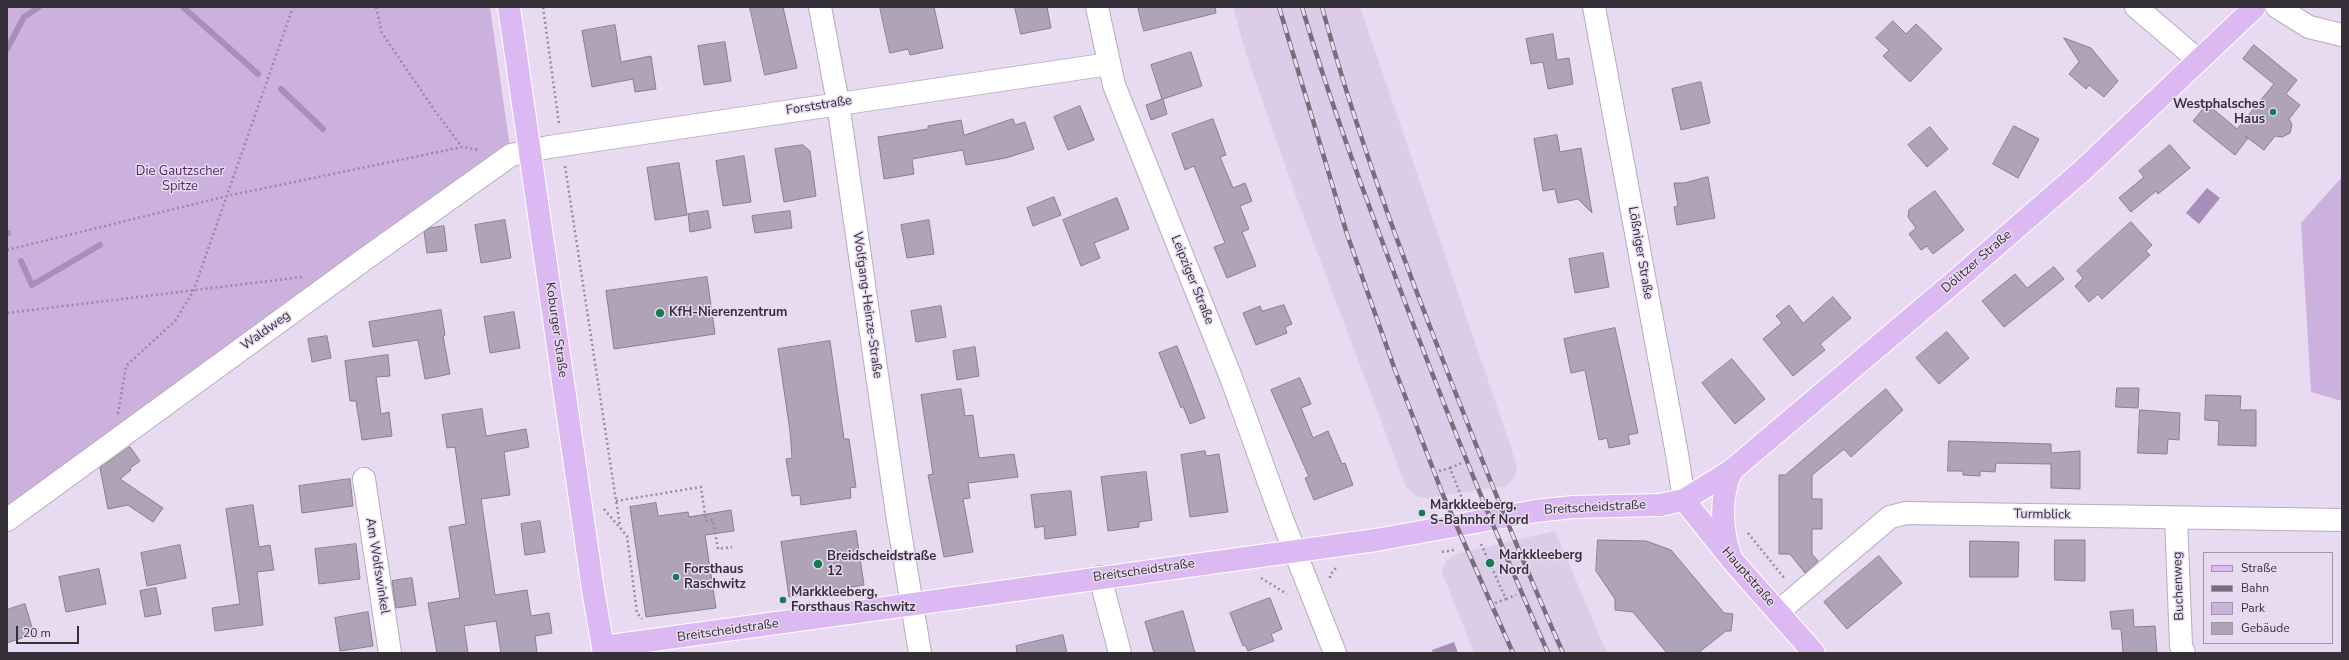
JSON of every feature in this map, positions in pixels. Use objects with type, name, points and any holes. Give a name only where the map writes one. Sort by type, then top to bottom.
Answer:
[{"type":"main road","name":"Koburger Straße","points":[[509,7],[593,590],[604,650]]},
{"type":"main road","name":"Dölitzer Straße","points":[[1684,500],[1732,470],[1954,283],[2077,175],[2255,7]]},
{"type":"main road","points":[[1732,470],[1727,483],[1724,518],[1726,538],[1732,560]]},
{"type":"main road","name":"Breitscheidstraße","points":[[604,650],[911,604],[1399,536],[1536,511],[1573,507],[1660,505],[1684,500]]},
{"type":"main road","name":"Hauptstraße","points":[[1684,500],[1732,560],[1814,653]]},
{"type":"street","name":"Wolfgang-Heinze-Straße","points":[[820,7],[838,103],[911,604],[920,653]]},
{"type":"street","name":"Leipziger Straße","points":[[1096,7],[1114,85],[1232,380],[1294,551],[1335,653]]},
{"type":"street","name":"Lößniger Straße","points":[[1594,7],[1677,454],[1684,500]]},
{"type":"street","points":[[2136,7],[2198,60]]},
{"type":"street","points":[[2277,7],[2309,27],[2342,35]]},
{"type":"street","name":"Forststraße","points":[[530,151],[838,103],[1109,64]]},
{"type":"street","name":"Waldweg","points":[[7,520],[359,263],[511,155],[530,151]]},
{"type":"street","name":"Am Wolfswinkel","points":[[364,479],[390,653]]},
{"type":"street","name":"Turmblick","points":[[1778,612],[1890,517],[1906,513],[2342,520]]},
{"type":"street","name":"Buchenweg","points":[[2176,518],[2181,646],[2184,653]]},
{"type":"street","points":[[1100,577],[1120,653]]},
{"type":"path","points":[[124,436],[117,411],[126,366],[174,321],[193,292],[293,7]]},
{"type":"path","points":[[7,250],[227,196],[462,147],[435,111],[382,33],[376,7]]},
{"type":"path","points":[[543,7],[560,126]]},
{"type":"path","points":[[565,165],[620,527],[627,536],[637,613],[642,619],[648,620]]},
{"type":"path","points":[[7,313],[193,292],[305,276]]},
{"type":"path","points":[[1439,471],[1462,463]]},
{"type":"path","points":[[1450,468],[1463,501]]},
{"type":"path","points":[[611,471],[617,470]]},
{"type":"path","points":[[616,501],[700,487],[706,521],[713,520],[718,550],[732,547]]},
{"type":"path","points":[[1475,545],[1482,543],[1506,599]]},
{"type":"path","points":[[1434,553],[1462,548]]},
{"type":"path","points":[[1329,583],[1330,575],[1342,564]]},
{"type":"path","points":[[1254,575],[1278,586],[1290,597]]},
{"type":"path","points":[[1495,603],[1516,595]]},
{"type":"shaded area","points":[[1233,7],[1360,7],[1512,450],[1517,469],[1514,478],[1506,486],[1426,498],[1417,496],[1406,487],[1297,199],[1246,54]]},
{"type":"shaded area","points":[[2207,188],[2220,198],[2199,224],[2186,213]]},
{"type":"shaded area","points":[[1555,531],[1607,653],[1474,653],[1442,572],[1445,562],[1456,554]]},
{"type":"shaded area","points":[[1454,642],[1458,653],[1433,653],[1432,650]]},
{"type":"green space","name":"Die Gautzscher Spitze","points":[[7,7],[490,7],[511,155],[7,520]]},
{"type":"green space","points":[[2342,177],[2342,401],[2311,392],[2301,223]]},
{"type":"building","points":[[750,7],[783,7],[797,68],[765,75]]},
{"type":"building","points":[[880,7],[934,7],[943,48],[910,55],[908,49],[890,53]]},
{"type":"building","points":[[1015,7],[1047,7],[1051,28],[1021,34]]},
{"type":"building","points":[[1138,7],[1215,7],[1216,13],[1144,31]]},
{"type":"building","points":[[1893,21],[1906,34],[1916,24],[1942,49],[1910,82],[1883,56],[1889,50],[1876,38]]},
{"type":"building","points":[[615,25],[621,62],[651,56],[656,89],[635,92],[633,79],[592,87],[582,31]]},
{"type":"building","points":[[1553,34],[1557,60],[1569,58],[1573,84],[1548,89],[1543,62],[1531,64],[1526,39]]},
{"type":"building","points":[[2064,38],[2091,48],[2118,81],[2104,97],[2089,85],[2086,89],[2069,74],[2079,62]]},
{"type":"building","points":[[725,42],[731,81],[704,85],[698,46]]},
{"type":"building","points":[[2254,45],[2297,80],[2286,94],[2300,105],[2289,119],[2292,125],[2290,133],[2282,137],[2275,136],[2264,150],[2248,138],[2235,155],[2193,121],[2207,104],[2237,129],[2274,84],[2243,59]]},
{"type":"building","points":[[1191,52],[1202,86],[1163,99],[1167,114],[1151,120],[1146,105],[1162,99],[1151,65]]},
{"type":"building","points":[[1701,82],[1710,123],[1681,130],[1672,89]]},
{"type":"building","points":[[1080,106],[1094,140],[1068,150],[1054,117]]},
{"type":"building","points":[[1013,119],[1015,125],[1025,122],[1034,149],[1006,158],[966,165],[963,150],[912,159],[914,174],[884,179],[878,137],[928,129],[928,126],[961,120],[964,135]]},
{"type":"building","points":[[1213,119],[1226,155],[1220,157],[1233,188],[1245,183],[1252,201],[1240,206],[1249,229],[1242,232],[1256,266],[1227,278],[1214,247],[1225,243],[1194,166],[1185,170],[1172,134]]},
{"type":"building","points":[[2014,126],[2039,139],[2018,178],[1993,164]]},
{"type":"building","points":[[1930,127],[1948,149],[1927,167],[1908,145]]},
{"type":"building","points":[[1557,135],[1560,152],[1581,148],[1592,213],[1578,199],[1558,203],[1555,189],[1543,191],[1534,139]]},
{"type":"building","points":[[803,145],[810,151],[816,196],[784,202],[775,149]]},
{"type":"building","points":[[2170,145],[2190,168],[2158,194],[2156,191],[2131,212],[2119,198],[2144,177],[2139,171]]},
{"type":"building","points":[[744,156],[751,202],[723,206],[716,161]]},
{"type":"building","points":[[679,163],[687,215],[655,220],[647,168]]},
{"type":"building","points":[[1708,177],[1715,218],[1677,225],[1674,207],[1678,206],[1674,183],[1684,183]]},
{"type":"building","points":[[1935,191],[1964,230],[1933,254],[1927,246],[1921,250],[1909,234],[1916,228],[1908,217],[1909,210]]},
{"type":"building","points":[[1054,197],[1061,215],[1033,226],[1027,208]]},
{"type":"building","points":[[1117,198],[1129,229],[1094,243],[1100,258],[1081,266],[1063,220]]},
{"type":"building","points":[[708,211],[711,228],[690,232],[688,214]]},
{"type":"building","points":[[790,211],[792,228],[755,233],[752,216]]},
{"type":"building","points":[[505,220],[511,258],[481,263],[475,225]]},
{"type":"building","points":[[929,220],[934,254],[907,258],[901,225]]},
{"type":"building","points":[[2131,222],[2152,245],[2146,251],[2150,255],[2102,299],[2098,294],[2089,302],[2075,286],[2083,278],[2077,271]]},
{"type":"building","points":[[444,226],[447,251],[427,253],[424,232],[430,228]]},
{"type":"building","points":[[1603,253],[1609,287],[1575,293],[1569,259]]},
{"type":"building","points":[[2054,267],[2064,279],[2004,327],[1982,301],[2015,274],[2027,288]]},
{"type":"building","name":"KfH-Nierenzentrum","points":[[707,277],[715,334],[614,349],[606,291]]},
{"type":"building","points":[[1833,297],[1851,318],[1820,344],[1825,350],[1793,376],[1763,339],[1782,323],[1776,316],[1789,305],[1803,323]]},
{"type":"building","points":[[1284,305],[1292,324],[1285,327],[1287,333],[1256,345],[1243,313],[1260,306],[1262,311]]},
{"type":"building","points":[[941,306],[946,337],[916,342],[911,311]]},
{"type":"building","points":[[441,310],[445,335],[443,336],[450,374],[425,379],[418,340],[373,347],[369,322]]},
{"type":"building","points":[[514,312],[520,348],[490,353],[484,317]]},
{"type":"building","points":[[1615,328],[1638,433],[1628,435],[1630,444],[1609,448],[1607,438],[1599,440],[1585,370],[1571,373],[1564,339]]},
{"type":"building","points":[[1947,332],[1969,358],[1939,384],[1916,358]]},
{"type":"building","points":[[327,336],[331,358],[312,362],[308,339]]},
{"type":"building","points":[[830,341],[844,439],[849,439],[856,487],[850,488],[851,498],[801,505],[800,495],[792,496],[786,459],[792,458],[790,431],[778,349]]},
{"type":"building","points":[[1177,346],[1205,418],[1190,424],[1183,406],[1181,408],[1159,353]]},
{"type":"building","points":[[975,347],[979,376],[957,380],[953,351]]},
{"type":"building","points":[[388,355],[390,376],[376,377],[381,414],[389,412],[392,436],[362,440],[356,401],[350,401],[345,361]]},
{"type":"building","points":[[1732,359],[1765,399],[1735,424],[1702,383]]},
{"type":"building","points":[[1300,378],[1311,404],[1301,408],[1313,438],[1328,431],[1342,464],[1345,463],[1353,485],[1314,500],[1305,478],[1309,477],[1271,390]]},
{"type":"building","points":[[2117,388],[2139,388],[2138,408],[2116,407]]},
{"type":"building","points":[[961,389],[965,416],[973,415],[979,458],[1014,454],[1018,477],[968,483],[970,498],[963,499],[973,552],[944,557],[928,475],[933,474],[921,395]]},
{"type":"building","points":[[1886,389],[1903,410],[1851,457],[1844,449],[1812,475],[1812,499],[1822,499],[1822,529],[1812,529],[1812,554],[1818,561],[1805,573],[1790,554],[1779,554],[1779,475],[1785,475]]},
{"type":"building","points":[[2206,395],[2241,396],[2240,410],[2256,410],[2256,446],[2218,445],[2219,421],[2205,420]]},
{"type":"building","points":[[482,409],[486,436],[526,429],[529,447],[504,452],[510,495],[481,499],[495,595],[527,590],[531,616],[549,613],[552,633],[535,636],[537,653],[501,653],[496,621],[464,626],[468,653],[437,653],[428,603],[460,598],[449,527],[466,524],[455,447],[447,448],[442,415]]},
{"type":"building","points":[[2140,410],[2180,413],[2179,440],[2168,439],[2167,454],[2138,453]]},
{"type":"building","points":[[1949,441],[2051,444],[2051,453],[2080,451],[2080,489],[2051,488],[2051,464],[1996,463],[1995,472],[1980,471],[1980,476],[1963,475],[1963,471],[1948,471]]},
{"type":"building","points":[[130,447],[140,461],[130,468],[131,470],[120,479],[163,508],[153,522],[128,505],[108,509],[100,468]]},
{"type":"building","points":[[1205,451],[1206,456],[1219,454],[1228,512],[1190,517],[1181,455]]},
{"type":"building","points":[[1146,472],[1152,520],[1139,522],[1139,527],[1108,531],[1101,477]]},
{"type":"building","points":[[350,479],[353,506],[302,513],[299,486]]},
{"type":"building","points":[[1071,491],[1076,535],[1045,539],[1044,526],[1035,528],[1031,495]]},
{"type":"building","name":"Forsthaus Raschwitz","points":[[656,503],[658,516],[688,512],[689,517],[731,510],[734,531],[705,535],[716,608],[646,617],[630,507]]},
{"type":"building","points":[[253,505],[259,547],[270,545],[274,570],[257,572],[263,625],[215,631],[212,608],[240,604],[226,509]]},
{"type":"building","points":[[540,521],[545,552],[525,555],[521,524]]},
{"type":"building","points":[[856,531],[864,585],[789,597],[781,542]]},
{"type":"building","points":[[1598,540],[1646,541],[1671,550],[1724,613],[1733,614],[1731,631],[1726,631],[1698,653],[1667,653],[1633,612],[1615,610],[1615,599],[1596,571]]},
{"type":"building","points":[[2055,540],[2085,540],[2085,581],[2055,580]]},
{"type":"building","points":[[1970,541],[2019,542],[2018,577],[1970,577]]},
{"type":"building","points":[[356,544],[360,579],[319,584],[315,549]]},
{"type":"building","points":[[180,545],[186,578],[147,586],[141,553]]},
{"type":"building","points":[[1879,556],[1902,583],[1847,629],[1824,602]]},
{"type":"building","points":[[99,569],[106,604],[66,612],[59,577]]},
{"type":"building","points":[[412,578],[416,605],[396,608],[392,581]]},
{"type":"building","points":[[156,588],[161,614],[145,617],[140,591]]},
{"type":"building","points":[[1270,598],[1282,629],[1271,634],[1274,641],[1248,651],[1245,645],[1243,646],[1230,613]]},
{"type":"building","points":[[25,604],[34,634],[7,643],[7,610]]},
{"type":"building","points":[[2133,610],[2134,627],[2155,626],[2157,653],[2123,653],[2121,629],[2112,629],[2110,612]]},
{"type":"building","points":[[1183,611],[1195,653],[1154,653],[1145,622]]},
{"type":"building","points":[[368,612],[373,646],[340,651],[335,618]]},
{"type":"building","points":[[1063,635],[1067,653],[1017,653],[1016,646]]},
{"type":"waterway","points":[[7,49],[24,17],[39,7]]},
{"type":"waterway","points":[[183,7],[258,74]]},
{"type":"waterway","points":[[281,89],[323,129]]},
{"type":"waterway","points":[[21,261],[32,285],[100,245]]},
{"type":"railway","points":[[1279,7],[1347,234],[1395,370],[1443,495],[1513,653]]},
{"type":"railway","points":[[1302,7],[1348,149],[1417,335],[1490,518],[1548,653]]},
{"type":"railway","points":[[1322,7],[1347,93],[1405,262],[1483,461],[1563,653]]},
{"type":"place","name":"Westphalsches Haus","points":[[2273,112]]},
{"type":"place","name":"KfH-Nierenzentrum","points":[[660,313]]},
{"type":"place","name":"Markkleeberg, S-Bahnhof Nord","points":[[1422,513]]},
{"type":"place","name":"Markkleeberg Nord","points":[[1490,563]]},
{"type":"place","name":"Breidscheidstraße 12","points":[[818,564]]},
{"type":"place","name":"Forsthaus Raschwitz","points":[[676,577]]},
{"type":"place","name":"Markkleeberg, Forsthaus Raschwitz","points":[[783,600]]}]
